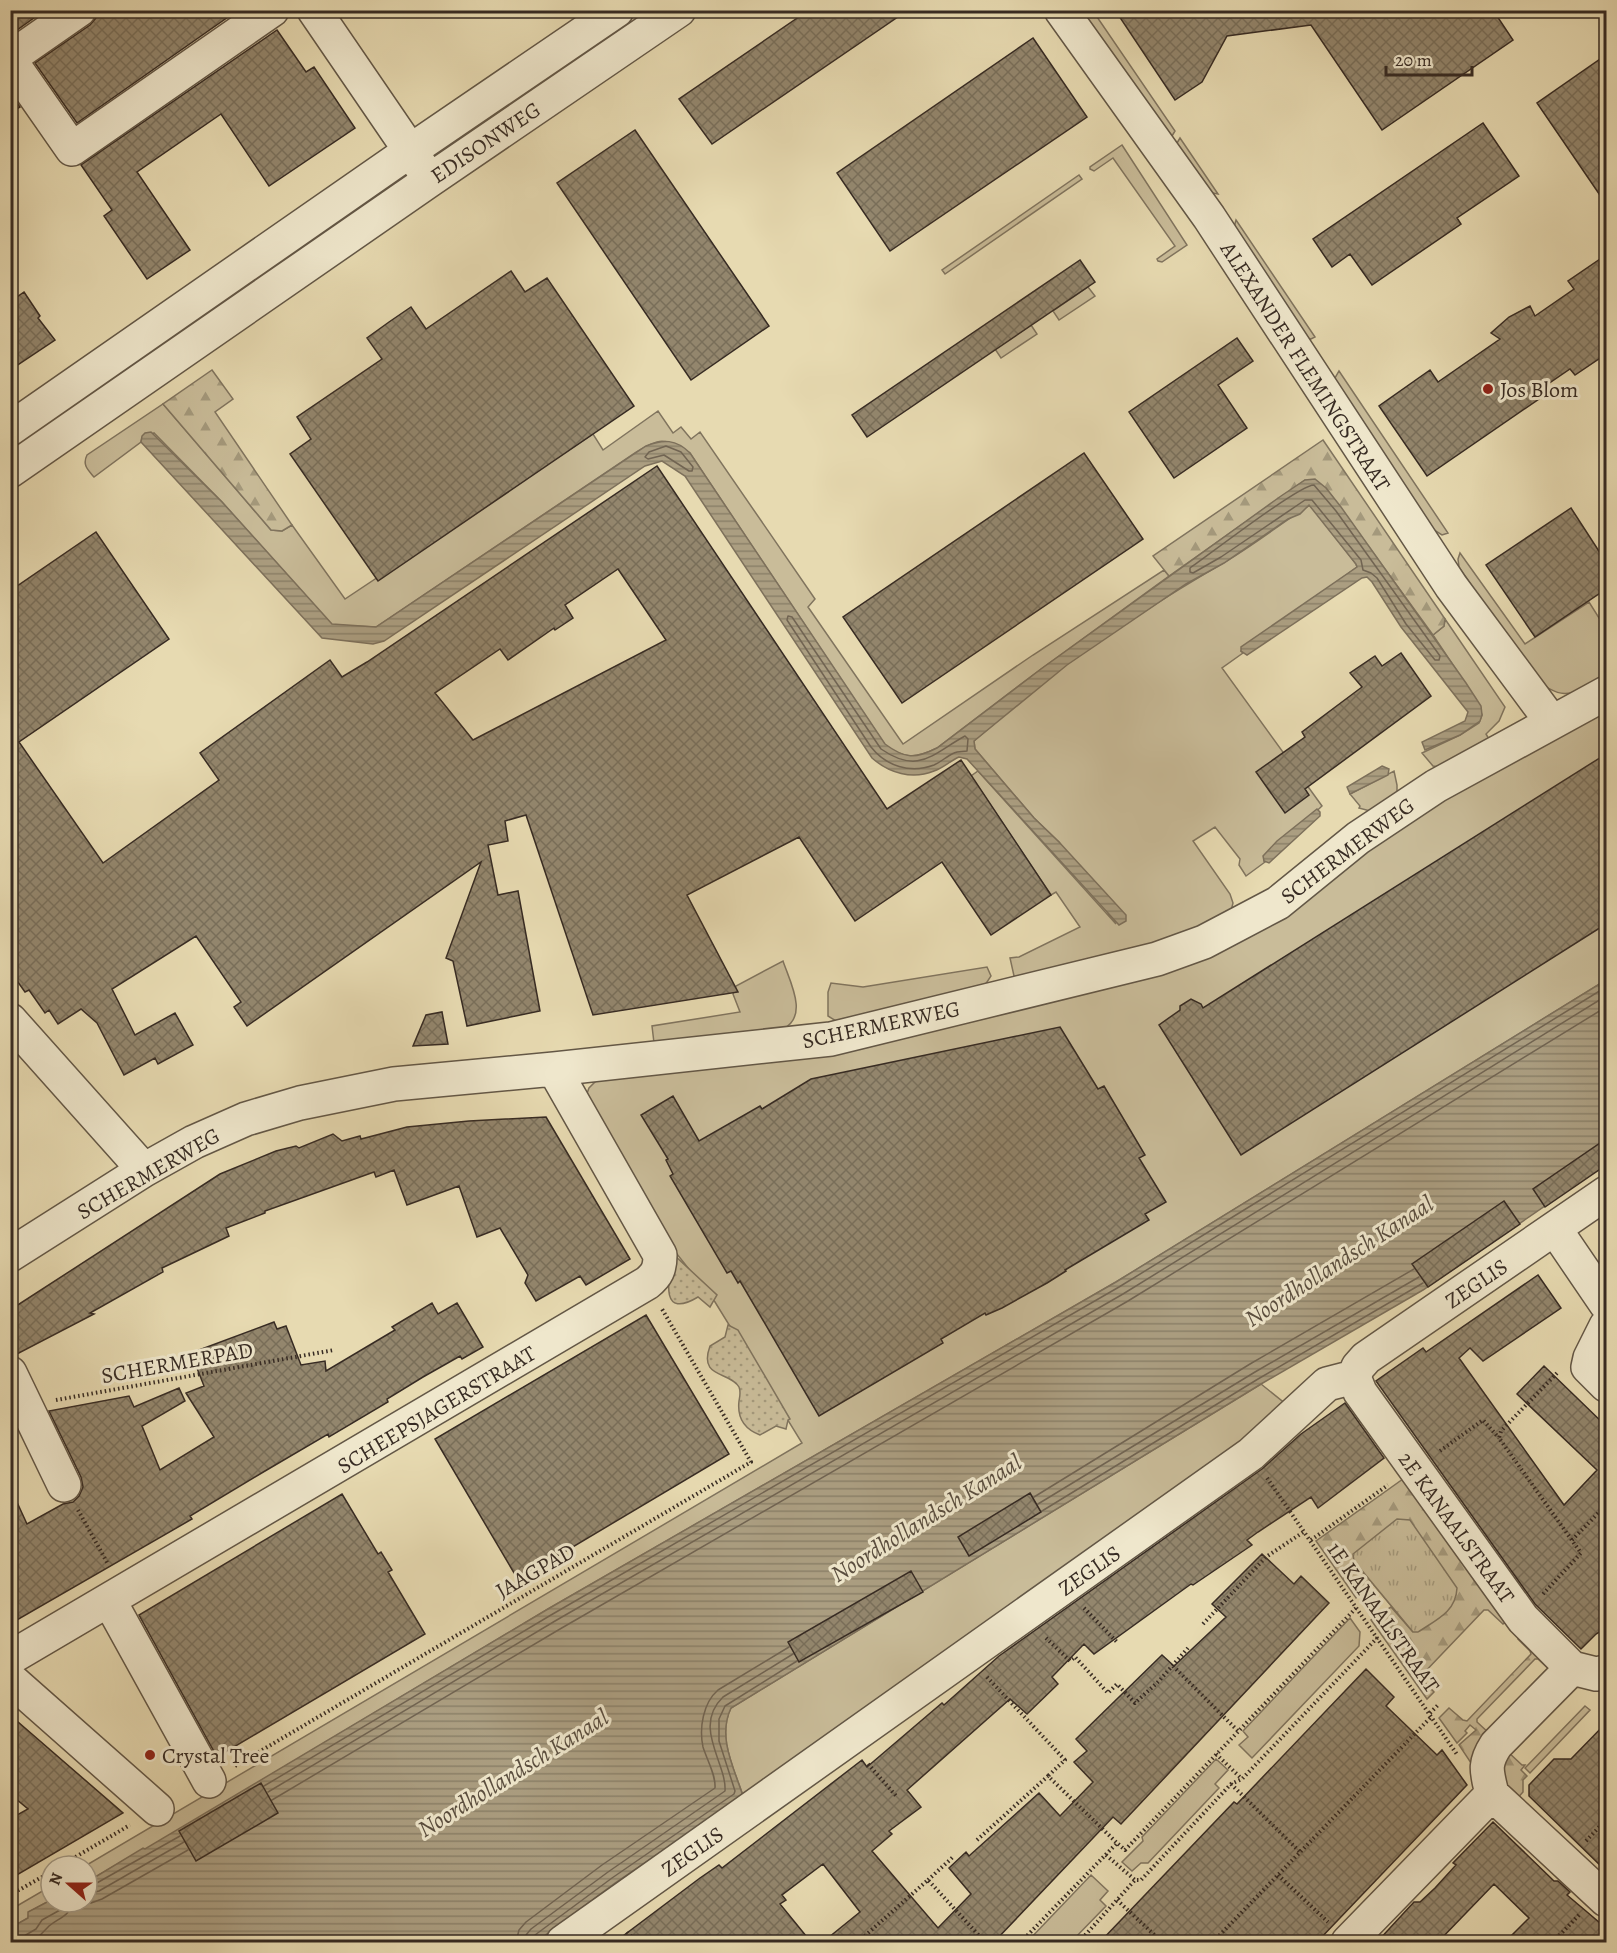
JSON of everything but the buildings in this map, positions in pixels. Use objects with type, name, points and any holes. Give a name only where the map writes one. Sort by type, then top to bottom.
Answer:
[{"type":"street","points":[[79,10],[10,59],[72,149],[272,10]]},
{"type":"street","points":[[314,10],[430,180]]},
{"type":"street","name":"EDISONWEG","points":[[10,429],[617,10]]},
{"type":"street","name":"EDISONWEG","points":[[10,471],[679,10]]},
{"type":"street","name":"ALEXANDER FLEMINGSTRAAT","points":[[1061,10],[1209,217],[1451,586],[1551,722]]},
{"type":"street","points":[[272,247],[292,276]]},
{"type":"street","name":"SCHERMERWEG","points":[[10,1255],[144,1170],[205,1137],[246,1119],[300,1103],[394,1084],[831,1039],[1156,959],[1195,946],[1278,903],[1358,838],[1436,786],[1606,693]]},
{"type":"street","points":[[10,1020],[144,1170]]},
{"type":"street","points":[[554,1069],[660,1256],[660,1267],[647,1283]]},
{"type":"street","name":"ZEGLIS","points":[[563,1942],[1251,1454],[1327,1384],[1354,1377],[1358,1367],[1366,1358],[1606,1193]]},
{"type":"street","points":[[1555,1229],[1606,1304]]},
{"type":"street","name":"SCHEEPSJAGERSTRAAT","points":[[10,1658],[376,1445],[647,1283]]},
{"type":"street","points":[[1598,1376],[1590,1358],[1606,1326]]},
{"type":"street","points":[[10,1373],[64,1485]]},
{"type":"street","name":"2E KANAALSTRAAT","points":[[1354,1377],[1360,1392],[1521,1616],[1572,1668]]},
{"type":"street","points":[[116,1595],[209,1781]]},
{"type":"street","points":[[1603,1898],[1492,1794],[1486,1767],[1496,1745],[1572,1668],[1596,1674],[1606,1672]]},
{"type":"street","points":[[19,1687],[157,1809]]},
{"type":"street","points":[[1348,1942],[1492,1794]]},
{"type":"path","name":"JAAGPAD","points":[[209,1781],[751,1462],[647,1283]]},
{"type":"path","name":"SCHERMERPAD","points":[[26,1406],[334,1350]]},
{"type":"path","points":[[1521,1616],[1581,1553],[1498,1438],[1501,1431],[1564,1366],[1598,1376]]},
{"type":"path","name":"1E KANAALSTRAAT","points":[[1251,1454],[1474,1780],[1492,1794]]},
{"type":"path","points":[[64,1485],[116,1595]]},
{"type":"path","points":[[1572,1540],[1606,1505]]},
{"type":"path","points":[[1203,1624],[1266,1557],[1305,1531]]},
{"type":"path","points":[[1064,1587],[1117,1642]]},
{"type":"path","points":[[1048,1776],[1125,1850],[1357,1607]]},
{"type":"path","points":[[1024,1616],[1070,1661],[1075,1657],[1108,1693],[1117,1684],[1135,1703],[1188,1648]]},
{"type":"path","points":[[1106,1855],[1135,1880],[1141,1880],[1232,1784],[1242,1779],[1377,1637]]},
{"type":"path","points":[[968,1656],[1065,1760],[977,1840]]},
{"type":"path","points":[[1173,1665],[1238,1731]]},
{"type":"path","points":[[1213,1942],[1438,1705]]},
{"type":"path","points":[[850,1739],[865,1761],[897,1797]]},
{"type":"path","points":[[1216,1754],[1242,1779]]},
{"type":"path","points":[[1232,1784],[1300,1852]]},
{"type":"path","points":[[80,1854],[157,1809]]},
{"type":"path","points":[[1022,1942],[1117,1843]]},
{"type":"path","points":[[858,1942],[954,1856]]},
{"type":"path","points":[[1278,1875],[1348,1942]]},
{"type":"path","points":[[10,1896],[39,1879]]},
{"type":"path","points":[[928,1880],[985,1942]]},
{"type":"path","points":[[1079,1942],[1135,1880]]},
{"type":"path","points":[[1552,1942],[1603,1898]]},
{"type":"path","points":[[1117,1900],[1162,1942]]},
{"type":"green space","points":[[1081,11],[1093,11],[1175,131],[1169,141]]},
{"type":"green space","points":[[1180,138],[1218,194],[1207,192],[1174,148]]},
{"type":"green space","points":[[1122,145],[1187,245],[1162,262],[1157,259],[1175,246],[1113,158],[1094,171],[1090,169]]},
{"type":"green space","points":[[1079,175],[1082,179],[945,274],[942,270]]},
{"type":"green space","points":[[1236,220],[1315,337],[1306,338],[1233,231]]},
{"type":"green space","points":[[1088,287],[1095,296],[1059,320],[1053,311]]},
{"type":"green space","points":[[1031,325],[1037,334],[1001,358],[995,349]]},
{"type":"green space","points":[[212,370],[233,399],[215,412],[292,525],[282,531],[271,530],[163,404]]},
{"type":"green space","points":[[1339,371],[1448,533],[1442,535],[1434,530],[1335,386],[1335,378]]},
{"type":"green space","points":[[163,404],[271,530],[282,531],[292,525],[345,599],[593,434],[603,450],[658,411],[673,433],[681,427],[691,439],[700,432],[815,599],[808,607],[903,744],[1033,655],[1164,570],[1169,576],[937,748],[916,756],[904,755],[885,745],[690,453],[668,442],[651,444],[635,453],[376,627],[332,625],[222,502],[154,433],[142,438],[141,442],[94,477],[86,467],[87,455]]},
{"type":"green space","points":[[1323,440],[1445,619],[1444,626],[1433,635],[1326,488],[1305,480],[1169,576],[1153,556]]},
{"type":"green space","points":[[1310,505],[1357,567],[1241,651],[1243,653],[1222,668],[1322,806],[1265,862],[1246,876],[1239,865],[1240,859],[1215,827],[1193,841],[1230,894],[1233,903],[1231,911],[1199,927],[1148,945],[1018,978],[1014,976],[1010,958],[1019,957],[1080,927],[1056,892],[1051,895],[971,776],[978,771],[1116,924],[1059,842],[1034,818],[975,749],[974,741],[1042,683],[1085,651]]},
{"type":"green space","points":[[1460,553],[1525,644],[1589,602],[1606,629],[1606,679],[1577,692],[1561,693],[1553,691],[1533,677],[1459,567]]},
{"type":"green space","points":[[1445,619],[1505,707],[1499,721],[1486,734],[1489,739],[1439,767],[1433,766],[1422,753],[1479,723],[1482,715],[1477,701],[1433,635],[1444,626]]},
{"type":"green space","points":[[1606,710],[1606,980],[1116,1282],[548,1609],[145,1850],[143,1849],[99,1875],[99,1858],[802,1443],[715,1302],[673,1249],[585,1099],[589,1088],[597,1080],[1170,969],[1365,850],[1453,789]]},
{"type":"green space","points":[[1394,771],[1397,792],[1370,811],[1359,808],[1360,806],[1350,794]]},
{"type":"green space","points":[[783,961],[793,988],[796,1007],[791,1023],[783,1029],[654,1043],[652,1026],[740,1012],[733,994],[736,986]]},
{"type":"green space","points":[[987,967],[991,976],[985,985],[836,1021],[828,1016],[828,992],[831,983],[863,987]]},
{"type":"green space","points":[[673,1254],[717,1295],[710,1307],[698,1297],[677,1304],[671,1300],[669,1284]]},
{"type":"green space","points":[[728,1325],[738,1330],[790,1419],[786,1429],[776,1426],[760,1435],[750,1430],[739,1413],[739,1387],[729,1378],[717,1373],[708,1364],[710,1346],[725,1337]]},
{"type":"green space","points":[[1261,1384],[1297,1413],[743,1796],[726,1741],[727,1719],[731,1708]]},
{"type":"green space","points":[[1403,1479],[1511,1618],[1503,1624],[1488,1610],[1484,1610],[1420,1677],[1434,1692],[1427,1699],[1371,1620],[1391,1607],[1413,1632],[1373,1583],[1356,1598],[1316,1541]]},
{"type":"green space","points":[[1397,1519],[1410,1520],[1457,1588],[1453,1603],[1444,1615],[1418,1632],[1413,1632],[1354,1561],[1353,1554]]},
{"type":"green space","points":[[1350,1618],[1360,1632],[1359,1646],[1252,1758],[1239,1745],[1248,1737],[1243,1731]]},
{"type":"green space","points":[[1520,1634],[1551,1671],[1535,1659],[1477,1719],[1477,1722],[1491,1735],[1475,1769],[1459,1745],[1476,1730],[1470,1725],[1465,1731],[1467,1733],[1457,1743],[1439,1718],[1449,1708],[1467,1721],[1531,1654],[1518,1639]]},
{"type":"green space","points":[[1585,1706],[1590,1710],[1530,1773],[1525,1768]]},
{"type":"green space","points":[[1507,1751],[1522,1765],[1525,1765],[1521,1770],[1527,1776],[1523,1780],[1523,1792],[1514,1802],[1509,1797],[1500,1757]]},
{"type":"green space","points":[[1216,1759],[1228,1770],[1215,1784],[1219,1788],[1148,1863],[1141,1863],[1132,1871],[1122,1862],[1143,1841],[1142,1837]]},
{"type":"green space","points":[[1091,1875],[1108,1891],[1100,1900],[1106,1906],[1071,1942],[1027,1942]]},
{"type":"green space","points":[[39,1893],[39,1907],[29,1912],[28,1918],[11,1928],[10,1910]]},
{"type":"water","points":[[151,432],[222,502],[332,624],[376,627],[646,446],[664,441],[680,445],[690,453],[885,744],[910,756],[937,748],[1041,669],[1281,496],[1305,480],[1315,479],[1326,488],[1341,507],[1466,683],[1481,706],[1482,715],[1480,721],[1460,735],[1425,750],[1422,742],[1465,721],[1468,712],[1401,627],[1367,577],[1362,578],[1247,655],[1241,651],[1241,647],[1357,567],[1309,505],[1300,514],[1288,519],[1224,563],[1186,584],[1067,665],[974,741],[975,749],[1034,818],[1126,915],[1126,921],[1119,925],[967,759],[959,757],[926,774],[909,775],[886,768],[872,758],[685,476],[662,461],[645,466],[384,641],[373,644],[322,638],[141,442],[145,433]]},
{"type":"water","points":[[1382,766],[1389,769],[1388,775],[1350,794],[1347,787]]},
{"type":"water","points":[[1317,809],[1320,816],[1269,863],[1264,861],[1263,856],[1277,841]]},
{"type":"water","name":"Noordhollandsch Kanaal","points":[[1606,980],[1606,1164],[1423,1290],[1261,1384],[731,1708],[727,1719],[726,1741],[743,1796],[615,1883],[536,1942],[11,1942],[10,1928],[28,1918],[28,1912],[39,1906],[39,1914],[99,1914],[99,1875],[548,1609],[1116,1282]]},
{"type":"place","name":"Jos Blom","points":[[1488,389]]},
{"type":"place","name":"Crystal Tree","points":[[150,1755]]}]
